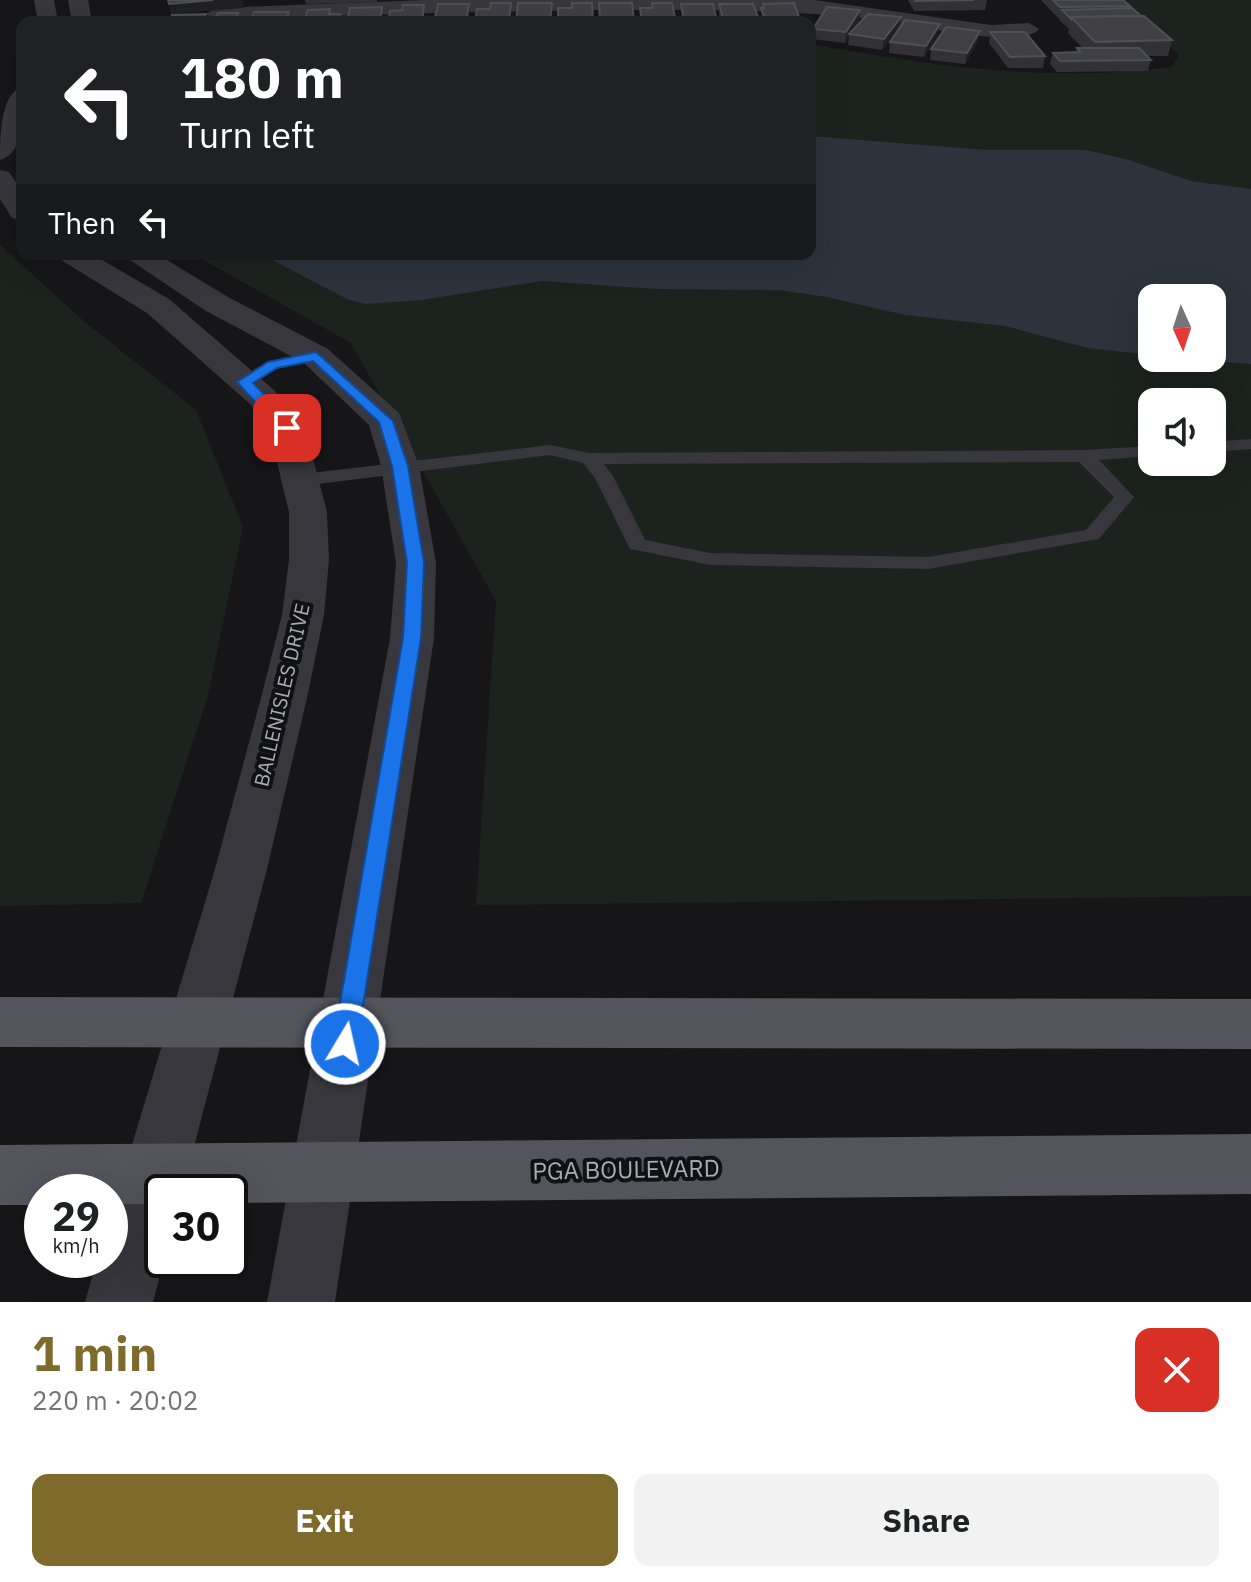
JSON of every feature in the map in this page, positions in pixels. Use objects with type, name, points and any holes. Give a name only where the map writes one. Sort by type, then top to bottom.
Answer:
[{"type":"main road","points":[[0,1022],[349,1020],[1251,1024]]},
{"type":"main road","name":"PGA BOULEVARD","points":[[155,1174],[1251,1164]]},
{"type":"main road","name":"PGA BOULEVARD","points":[[0,1175],[144,1174]]},
{"type":"street","points":[[216,14],[276,6],[773,3],[841,8],[991,31],[1029,29]]},
{"type":"street","points":[[1013,10],[1044,46]]},
{"type":"street","points":[[0,152],[16,110]]},
{"type":"street","points":[[0,178],[16,203]]},
{"type":"street","points":[[66,260],[88,282],[134,316],[232,372],[316,356]]},
{"type":"street","name":"BALLENISLES DRIVE","points":[[81,260],[158,306],[232,372],[287,428],[308,512],[309,560],[303,615],[241,869],[155,1174]]},
{"type":"street","points":[[120,283],[154,260]]},
{"type":"street","points":[[158,260],[220,285],[280,337],[316,356],[386,421],[400,466],[416,563],[412,638],[301,1302]]},
{"type":"street","name":"BALLENISLES DRIVE","points":[[119,1302],[144,1213]]},
{"type":"lane","points":[[1226,446],[1251,444]]},
{"type":"lane","points":[[302,480],[550,450],[589,459],[1084,456],[1138,452]]},
{"type":"lane","points":[[589,459],[604,476],[637,545],[710,559],[928,563],[1092,535],[1124,497],[1084,456]]},
{"type":"shaded area","points":[[1117,0],[1251,0],[1251,896],[476,905],[496,601],[351,343],[204,260],[816,260],[816,45],[991,70],[1126,72],[1172,67],[1179,55]]},
{"type":"shaded area","points":[[816,136],[986,150],[1085,150],[1126,159],[1191,181],[1251,189],[1251,364],[1226,362],[1226,284],[1138,284],[1138,353],[1088,348],[1005,326],[905,315],[827,297],[779,290],[656,289],[542,281],[421,300],[366,304],[349,300],[272,260],[816,260]]},
{"type":"shaded area","points":[[0,245],[86,323],[196,410],[243,527],[208,695],[141,903],[0,906]]},
{"type":"building","points":[[168,0],[213,0],[169,4]]},
{"type":"building","points":[[1053,0],[1123,0],[1130,6],[1060,7]]},
{"type":"building","points":[[491,3],[511,3],[510,16],[476,16],[477,9],[490,9]]},
{"type":"building","points":[[518,3],[552,3],[551,16],[517,16]]},
{"type":"building","points":[[572,3],[592,3],[593,16],[558,16],[558,8],[572,8]]},
{"type":"building","points":[[599,3],[632,3],[633,16],[600,16]]},
{"type":"building","points":[[652,3],[672,3],[675,16],[641,16],[640,8],[653,8]]},
{"type":"building","points":[[794,3],[799,16],[764,16],[763,4]]},
{"type":"building","points":[[438,4],[469,4],[467,16],[435,16]]},
{"type":"building","points":[[681,4],[713,4],[716,16],[683,16]]},
{"type":"building","points":[[719,4],[753,4],[758,16],[722,16]]},
{"type":"building","points":[[403,5],[424,5],[423,16],[389,16],[390,11],[402,10]]},
{"type":"building","points":[[382,7],[381,16],[348,16],[350,8]]},
{"type":"building","points":[[827,7],[860,10],[846,32],[816,29]]},
{"type":"building","points":[[1132,8],[1141,16],[1071,19],[1062,10]]},
{"type":"building","points":[[330,9],[329,14],[340,14],[306,16],[308,10]]},
{"type":"building","points":[[254,12],[289,12],[287,16],[253,16]]},
{"type":"building","points":[[218,13],[238,13],[237,16],[216,16]]},
{"type":"building","points":[[206,14],[205,16],[172,15]]},
{"type":"building","points":[[868,14],[901,17],[884,39],[849,34]]},
{"type":"building","points":[[1144,16],[1172,40],[1095,42],[1071,17]]},
{"type":"building","points":[[905,20],[940,24],[926,46],[890,42]]},
{"type":"building","points":[[946,27],[980,31],[967,53],[931,49]]},
{"type":"building","points":[[990,32],[1025,32],[1045,56],[1010,57]]},
{"type":"building","points":[[1077,48],[1139,48],[1151,60],[1060,61],[1053,53],[1080,52]]},
{"type":"route","points":[[287,428],[262,397],[244,382],[273,365],[316,356],[357,390],[386,421],[400,466],[416,563],[412,638],[345,1044]]}]
